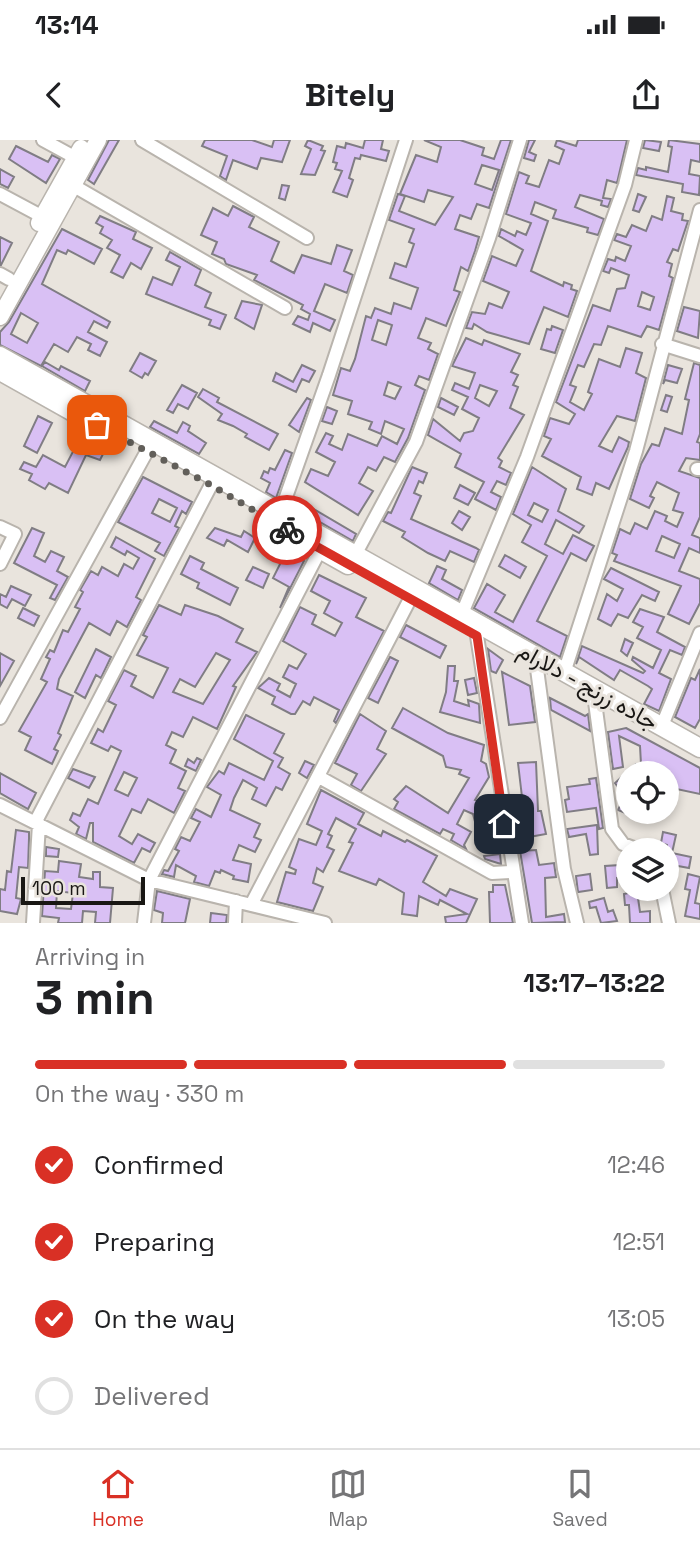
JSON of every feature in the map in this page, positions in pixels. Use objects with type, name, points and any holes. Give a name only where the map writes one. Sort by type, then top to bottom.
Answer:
[{"type":"highway","name":"جاده زرنج - دلارام","points":[[0,356],[700,748]]},
{"type":"highway","name":"جاده زرنج - دلارام","points":[[0,371],[146,453],[211,485],[320,550],[700,761]]},
{"type":"main road","points":[[0,295],[4,276],[43,217],[86,140]]},
{"type":"main road","points":[[0,317],[98,140]]},
{"type":"street","points":[[43,140],[76,158]]},
{"type":"street","points":[[142,140],[307,238]]},
{"type":"street","points":[[279,514],[330,375],[406,140]]},
{"type":"street","points":[[355,555],[416,442],[489,238],[520,140]]},
{"type":"street","points":[[461,616],[527,457],[625,185],[636,140]]},
{"type":"street","points":[[74,186],[285,308]]},
{"type":"street","points":[[0,194],[43,217]]},
{"type":"street","points":[[565,673],[636,451],[662,344],[700,210]]},
{"type":"street","points":[[662,344],[700,356]]},
{"type":"street","points":[[0,718],[146,453]]},
{"type":"street","points":[[33,923],[37,823],[211,485]]},
{"type":"street","points":[[0,527],[15,534],[0,564]]},
{"type":"street","points":[[144,923],[149,880],[320,550]]},
{"type":"street","points":[[251,905],[410,599]]},
{"type":"street","points":[[661,728],[700,633]]},
{"type":"street","points":[[477,636],[522,923]]},
{"type":"street","points":[[537,669],[564,869],[577,923]]},
{"type":"street","points":[[596,702],[612,829],[619,838]]},
{"type":"street","points":[[319,777],[492,873],[512,872]]},
{"type":"street","points":[[0,805],[149,880],[251,905],[281,918],[325,923]]},
{"type":"street","points":[[235,923],[236,901]]},
{"type":"street","points":[[664,901],[669,923]]},
{"type":"building","points":[[109,140],[119,140],[94,184],[88,180]]},
{"type":"building","points":[[205,140],[252,140],[272,147],[274,140],[290,140],[282,162],[261,158],[257,169],[233,160],[226,180],[220,176],[227,156],[202,146]]},
{"type":"building","points":[[308,140],[323,146],[321,150],[325,151],[315,175],[301,174],[311,149],[305,146]]},
{"type":"building","points":[[365,140],[383,140],[381,149],[389,151],[386,161],[361,155],[360,159],[355,158],[349,178],[353,180],[347,197],[333,192],[342,171],[335,169],[337,163],[333,162],[337,146],[345,148],[346,143],[363,148]]},
{"type":"building","points":[[424,140],[460,140],[484,148],[482,155],[494,159],[501,140],[511,140],[489,208],[477,204],[471,219],[460,215],[455,229],[479,237],[475,251],[468,271],[461,267],[454,290],[460,292],[446,326],[426,318],[418,338],[431,343],[428,349],[438,354],[429,380],[419,376],[415,385],[425,390],[408,438],[395,462],[384,457],[376,471],[368,467],[359,483],[373,491],[358,515],[305,482],[311,469],[328,476],[335,462],[316,452],[326,433],[333,436],[329,444],[342,450],[348,434],[377,446],[382,436],[397,444],[404,429],[385,421],[381,434],[369,429],[372,422],[348,414],[352,401],[333,395],[341,368],[350,371],[366,316],[371,318],[375,308],[391,314],[394,303],[411,309],[418,288],[390,278],[395,263],[406,267],[414,244],[409,242],[414,229],[389,220],[398,194],[405,196],[399,211],[435,225],[453,197],[428,190],[424,202],[400,194],[416,155],[437,162],[441,147]],"holes":[[[482,165],[499,170],[492,190],[475,184]],[[378,320],[392,325],[386,345],[372,340]],[[388,382],[401,387],[395,399],[384,395]]]},
{"type":"building","points":[[529,140],[535,140],[529,152],[536,155],[534,161],[524,158]]},
{"type":"building","points":[[557,140],[576,146],[578,140],[627,140],[617,183],[607,180],[603,198],[611,199],[608,207],[601,205],[602,201],[580,195],[575,207],[604,219],[598,235],[587,232],[588,228],[553,218],[556,210],[535,202],[531,214],[548,221],[531,271],[563,286],[564,282],[572,285],[571,289],[577,291],[568,317],[544,307],[529,344],[487,332],[474,324],[472,329],[466,328],[472,312],[485,314],[489,303],[502,308],[509,292],[483,281],[492,256],[516,266],[523,250],[499,236],[501,229],[515,236],[517,231],[526,235],[531,223],[506,214],[519,172],[529,176],[526,183],[539,187],[549,160],[559,164],[564,150],[555,146]]},
{"type":"building","points":[[645,140],[661,142],[659,151],[643,148]]},
{"type":"building","points":[[669,140],[700,144],[700,162],[691,160],[689,174],[700,176],[699,195],[682,192],[683,184],[636,175],[638,168],[646,170],[646,167],[668,172],[672,147],[668,146]]},
{"type":"building","points":[[16,146],[48,162],[52,155],[60,159],[46,183],[9,159]]},
{"type":"building","points":[[0,169],[14,177],[8,188],[0,184]]},
{"type":"building","points":[[282,185],[289,186],[285,200],[279,198]]},
{"type":"building","points":[[638,194],[646,197],[639,212],[633,210]]},
{"type":"building","points":[[667,196],[674,198],[671,211],[683,214],[682,220],[688,221],[678,251],[673,249],[667,262],[672,264],[669,276],[673,278],[659,330],[647,326],[641,337],[608,326],[601,345],[594,344],[584,367],[578,365],[570,385],[576,387],[570,402],[584,410],[592,394],[588,392],[599,359],[620,367],[626,348],[642,353],[636,373],[646,378],[635,421],[617,416],[599,446],[612,452],[619,437],[629,442],[628,447],[609,489],[596,483],[592,495],[577,489],[581,477],[542,456],[551,439],[544,436],[550,418],[569,424],[575,414],[556,402],[593,305],[610,311],[617,289],[625,288],[629,275],[611,268],[609,273],[603,271],[608,259],[615,261],[616,257],[625,261],[631,246],[614,240],[617,234],[626,237],[632,225],[646,231],[652,216],[662,220]],"holes":[[[642,292],[654,297],[650,310],[638,306]]]},
{"type":"building","points":[[233,206],[254,217],[249,227],[279,242],[271,261],[294,273],[302,255],[331,264],[337,245],[352,250],[344,271],[353,275],[347,293],[325,284],[314,311],[335,320],[330,331],[313,323],[310,332],[293,324],[298,316],[308,320],[310,314],[301,309],[303,305],[254,280],[257,275],[226,264],[224,259],[212,254],[217,242],[201,235],[213,208],[228,216]]},
{"type":"building","points":[[100,216],[136,232],[133,239],[152,248],[141,269],[131,263],[123,278],[111,272],[120,255],[107,248],[112,240],[100,233],[103,227],[96,223]]},
{"type":"building","points":[[62,229],[102,249],[94,264],[68,250],[66,254],[57,250],[42,284],[110,322],[107,328],[94,321],[88,332],[107,342],[100,356],[88,350],[91,344],[77,337],[68,352],[54,344],[41,366],[0,345],[0,332],[9,322]],"holes":[[[21,313],[38,323],[27,343],[11,334]]]},
{"type":"building","points":[[0,237],[12,243],[1,265],[0,265]]},
{"type":"building","points":[[170,252],[201,270],[195,285],[211,293],[205,307],[226,315],[220,329],[209,325],[211,320],[146,294],[153,277],[172,285],[180,267],[166,260]]},
{"type":"building","points":[[242,301],[262,305],[254,329],[235,318]]},
{"type":"building","points":[[684,307],[700,311],[698,338],[677,331]]},
{"type":"building","points":[[552,326],[563,330],[555,353],[541,349],[547,329],[551,330]]},
{"type":"building","points":[[466,338],[482,345],[484,340],[520,354],[511,372],[518,375],[513,385],[518,387],[510,408],[524,415],[498,458],[502,461],[499,467],[511,473],[506,485],[497,481],[491,492],[501,497],[496,510],[475,499],[484,482],[455,467],[461,454],[428,435],[433,419],[460,441],[464,433],[473,431],[479,418],[462,409],[468,397],[452,390],[455,383],[469,389],[475,373],[452,366]],"holes":[[[480,385],[497,391],[489,406],[475,398]]]},
{"type":"building","points":[[140,353],[156,361],[148,375],[145,373],[142,378],[130,371]]},
{"type":"building","points":[[45,362],[59,370],[61,366],[90,381],[85,391],[42,366]]},
{"type":"building","points":[[694,363],[700,365],[700,434],[697,442],[700,443],[700,460],[686,458],[679,471],[700,478],[700,517],[692,535],[700,538],[700,553],[689,548],[679,571],[700,579],[700,603],[689,624],[668,614],[681,586],[614,561],[617,555],[612,553],[620,529],[630,534],[635,523],[647,529],[655,511],[667,516],[665,521],[677,527],[683,513],[673,510],[679,493],[657,482],[650,496],[654,498],[649,508],[630,499],[641,464],[652,444],[659,446],[665,428],[682,434],[689,400],[685,399]],"holes":[[[662,536],[680,544],[674,558],[656,551]]]},
{"type":"building","points":[[302,365],[315,371],[309,382],[302,379],[296,392],[273,381],[276,373],[293,382]]},
{"type":"building","points":[[668,365],[682,369],[677,383],[665,380],[663,384]]},
{"type":"building","points":[[182,385],[197,393],[188,409],[178,404],[173,413],[167,410]]},
{"type":"building","points":[[203,389],[219,398],[217,402],[278,434],[269,450],[245,437],[247,434],[218,420],[222,414],[198,397]]},
{"type":"building","points":[[666,395],[672,397],[667,412],[661,410]]},
{"type":"building","points":[[307,398],[311,400],[299,432],[289,425]]},
{"type":"building","points":[[441,398],[458,407],[454,415],[438,407]]},
{"type":"building","points":[[327,407],[337,411],[332,424],[322,421]]},
{"type":"building","points":[[38,416],[52,423],[37,453],[24,446]]},
{"type":"building","points":[[154,421],[177,433],[183,422],[190,426],[188,431],[206,443],[199,454],[150,427]]},
{"type":"building","points":[[79,440],[104,452],[100,460],[86,455],[68,493],[49,483],[45,489],[29,480],[32,474],[20,469],[24,462],[36,467],[43,455],[65,467]]},
{"type":"building","points":[[285,450],[292,453],[276,498],[266,492],[270,483],[261,478],[264,471],[268,473],[270,468],[275,470]]},
{"type":"building","points":[[412,467],[427,473],[423,483],[419,481],[414,493],[421,496],[411,519],[479,550],[474,562],[450,551],[445,561],[402,537],[405,532],[383,521],[388,512],[391,513]]},
{"type":"building","points":[[532,467],[566,489],[558,511],[584,526],[579,533],[556,520],[545,544],[563,554],[573,535],[594,546],[586,561],[571,553],[537,621],[567,636],[560,657],[474,608],[487,584],[505,595],[495,612],[513,622],[547,556],[522,542],[531,525],[513,514]],"holes":[[[534,503],[548,510],[542,522],[528,515]]]},
{"type":"building","points":[[143,477],[192,502],[186,514],[182,511],[175,526],[179,528],[164,556],[155,551],[160,543],[118,522]],"holes":[[[159,499],[177,508],[170,522],[152,513]]]},
{"type":"building","points":[[460,485],[475,493],[468,505],[454,498]]},
{"type":"building","points":[[295,498],[356,534],[353,541],[292,506]]},
{"type":"building","points":[[459,511],[470,517],[462,530],[452,523]]},
{"type":"building","points":[[32,528],[44,533],[34,556],[45,562],[51,551],[64,557],[57,571],[68,577],[55,600],[50,598],[57,585],[14,563]]},
{"type":"building","points":[[215,528],[241,537],[244,531],[255,538],[248,552],[227,540],[224,546],[207,538]]},
{"type":"building","points":[[116,537],[155,559],[136,597],[141,600],[127,627],[117,621],[110,635],[89,623],[59,679],[57,689],[73,696],[58,733],[61,735],[54,749],[58,751],[52,764],[25,750],[31,737],[19,731],[47,682],[41,679],[50,659],[46,657],[50,650],[54,652],[63,630],[68,632],[80,609],[75,607],[83,592],[80,590],[91,571],[98,575],[102,567],[118,576],[124,564],[133,569],[139,558],[127,551],[125,555],[111,547]]},
{"type":"building","points":[[286,552],[304,561],[280,608],[289,587],[273,578]]},
{"type":"building","points":[[505,555],[526,567],[520,578],[499,566]]},
{"type":"building","points":[[190,556],[204,563],[201,569],[238,588],[230,605],[197,588],[199,583],[181,574]]},
{"type":"building","points":[[437,566],[446,570],[442,579],[462,590],[458,600],[429,583]]},
{"type":"building","points":[[253,567],[269,574],[263,588],[246,580]]},
{"type":"building","points":[[611,568],[659,592],[655,601],[642,595],[628,618],[618,614],[611,626],[598,619],[607,594],[617,601],[623,589],[604,579]]},
{"type":"building","points":[[319,575],[366,598],[356,617],[384,631],[336,723],[334,721],[339,710],[314,697],[310,705],[303,701],[295,714],[291,714],[272,704],[275,697],[258,688],[269,678],[280,684],[277,690],[290,697],[296,684],[283,677],[289,665],[297,669],[306,654],[283,641],[300,607],[316,615],[312,624],[335,636],[342,623],[324,613],[330,601],[311,591]]},
{"type":"building","points":[[11,586],[31,595],[25,606],[12,599],[7,608],[0,604],[0,594],[6,597]]},
{"type":"building","points":[[159,605],[181,615],[185,605],[218,616],[243,629],[236,642],[257,652],[233,686],[236,687],[217,729],[193,717],[183,737],[172,732],[166,745],[176,750],[170,763],[186,771],[178,788],[185,791],[174,813],[148,799],[141,813],[132,809],[119,836],[132,844],[138,834],[155,843],[150,852],[142,848],[134,863],[93,842],[93,823],[90,823],[86,839],[76,834],[79,827],[70,820],[73,813],[80,816],[88,799],[98,804],[121,751],[111,746],[108,751],[91,743],[98,729],[103,732],[116,705],[108,701],[124,670],[136,676],[131,686],[153,698],[168,668],[137,655],[147,637],[143,635]],"holes":[[[216,653],[230,660],[203,704],[173,692],[180,679],[195,687]],[[124,772],[137,778],[128,796],[115,790]]]},
{"type":"building","points":[[23,608],[39,616],[34,626],[18,618]]},
{"type":"building","points":[[640,609],[664,617],[657,632],[685,647],[682,655],[670,650],[659,673],[671,679],[659,711],[644,704],[652,689],[620,670],[614,680],[579,657],[576,664],[582,646],[643,673],[645,671],[632,660],[633,657],[653,668],[661,650],[637,638],[643,627],[633,622]]},
{"type":"building","points":[[406,625],[446,646],[440,658],[400,637]]},
{"type":"building","points":[[625,639],[633,643],[627,656],[621,651]]},
{"type":"building","points":[[96,649],[111,657],[101,678],[96,675],[85,698],[75,692]]},
{"type":"building","points":[[488,649],[503,660],[496,673],[491,671]]},
{"type":"building","points":[[0,653],[14,661],[0,686]]},
{"type":"building","points":[[390,657],[398,661],[378,703],[368,698]]},
{"type":"building","points":[[448,666],[455,666],[454,681],[458,681],[454,701],[469,706],[468,700],[479,704],[480,723],[440,712],[446,692]]},
{"type":"building","points":[[700,669],[700,719],[695,728],[675,717],[691,678],[695,680]]},
{"type":"building","points":[[502,672],[530,686],[535,722],[509,725]]},
{"type":"building","points":[[474,678],[477,693],[468,695],[465,680]]},
{"type":"building","points":[[550,698],[585,716],[588,714],[590,731],[551,710]]},
{"type":"building","points":[[403,708],[448,733],[484,745],[481,761],[486,764],[489,777],[475,800],[492,806],[499,843],[487,845],[484,836],[479,837],[473,814],[464,810],[457,824],[471,832],[464,845],[466,849],[451,840],[454,834],[443,829],[440,834],[394,809],[398,802],[394,799],[406,786],[448,813],[469,778],[459,774],[461,770],[446,767],[443,756],[392,728]]},
{"type":"building","points":[[360,714],[386,731],[377,749],[386,754],[361,791],[351,785],[357,774],[335,763]]},
{"type":"building","points":[[246,715],[284,734],[274,753],[283,758],[278,767],[290,774],[282,790],[276,787],[266,806],[252,799],[257,788],[243,780],[234,798],[230,810],[260,824],[254,837],[261,840],[255,852],[239,845],[233,860],[251,864],[248,882],[233,879],[234,876],[221,870],[220,873],[215,871],[209,886],[194,882],[196,876],[176,865],[174,877],[162,874],[164,870],[168,871],[179,851],[175,849],[181,837],[190,841],[200,822],[191,818],[196,809],[211,817],[221,795],[207,787],[219,771],[224,774],[229,763],[264,780],[273,761],[234,739]]},
{"type":"building","points":[[626,728],[700,768],[700,794],[679,790],[679,761],[641,761],[640,746],[619,736],[622,761],[616,761],[616,768],[613,769],[608,732]]},
{"type":"building","points":[[197,758],[201,760],[196,771],[185,766],[188,759],[194,763]]},
{"type":"building","points":[[305,761],[314,765],[307,778],[299,773]]},
{"type":"building","points":[[536,762],[538,811],[541,811],[546,834],[518,839],[513,798],[522,797],[518,763]]},
{"type":"building","points":[[73,769],[95,777],[89,788],[68,778]]},
{"type":"building","points":[[0,773],[36,793],[28,809],[0,793]]},
{"type":"building","points":[[596,778],[603,828],[599,829],[596,808],[567,812],[565,800],[569,799],[567,787],[590,784],[589,779]]},
{"type":"building","points":[[321,790],[364,813],[358,824],[381,836],[383,831],[405,842],[407,840],[437,856],[423,882],[446,896],[450,889],[477,899],[466,923],[446,923],[445,917],[467,914],[440,900],[438,905],[419,896],[417,916],[402,914],[404,893],[379,879],[376,885],[339,871],[353,843],[349,842],[356,829],[336,818],[328,834],[332,836],[327,847],[334,850],[323,872],[317,868],[313,883],[323,887],[313,911],[277,902],[286,872],[295,874],[296,870],[289,867],[299,839],[316,845],[322,831],[307,824]]},
{"type":"building","points":[[597,825],[598,854],[590,855],[586,834],[569,837],[567,829]]},
{"type":"building","points":[[16,830],[29,832],[28,868],[19,867],[16,898],[21,899],[17,914],[0,911],[0,889],[5,890],[7,871],[11,872]]},
{"type":"building","points":[[663,832],[676,835],[675,838],[662,838]]},
{"type":"building","points":[[46,847],[59,849],[58,857],[46,856]]},
{"type":"building","points":[[536,850],[539,865],[554,863],[556,877],[545,878],[546,917],[564,914],[565,922],[532,923],[520,851]]},
{"type":"building","points":[[500,854],[501,864],[485,859],[484,856]]},
{"type":"building","points":[[679,854],[691,857],[689,868],[679,866]]},
{"type":"building","points":[[59,861],[81,864],[79,877],[93,879],[93,872],[100,872],[100,887],[113,888],[110,923],[95,923],[96,912],[83,911],[82,923],[58,923],[59,918],[42,916],[45,871],[58,872]],"holes":[[[57,891],[73,893],[71,909],[56,908]]]},
{"type":"building","points":[[616,865],[616,887],[607,888],[605,866]]},
{"type":"building","points":[[590,874],[592,890],[578,892],[576,876]]},
{"type":"building","points":[[688,874],[700,877],[695,903],[700,904],[700,919],[685,916],[690,890],[685,889]]},
{"type":"building","points":[[493,885],[505,885],[513,923],[490,923],[489,892],[493,892]]},
{"type":"building","points":[[157,891],[190,899],[185,923],[162,923],[163,913],[154,910]]},
{"type":"building","points":[[604,898],[608,912],[613,910],[617,921],[601,923],[596,907],[590,908],[589,902]]},
{"type":"building","points":[[625,901],[638,901],[640,912],[650,911],[650,923],[630,923],[629,905],[625,905]]},
{"type":"building","points":[[211,913],[227,915],[226,923],[210,923]]},
{"type":"way so far","points":[[97,425],[211,485],[287,530]]},
{"type":"route","points":[[287,530],[477,636],[504,824]]}]
